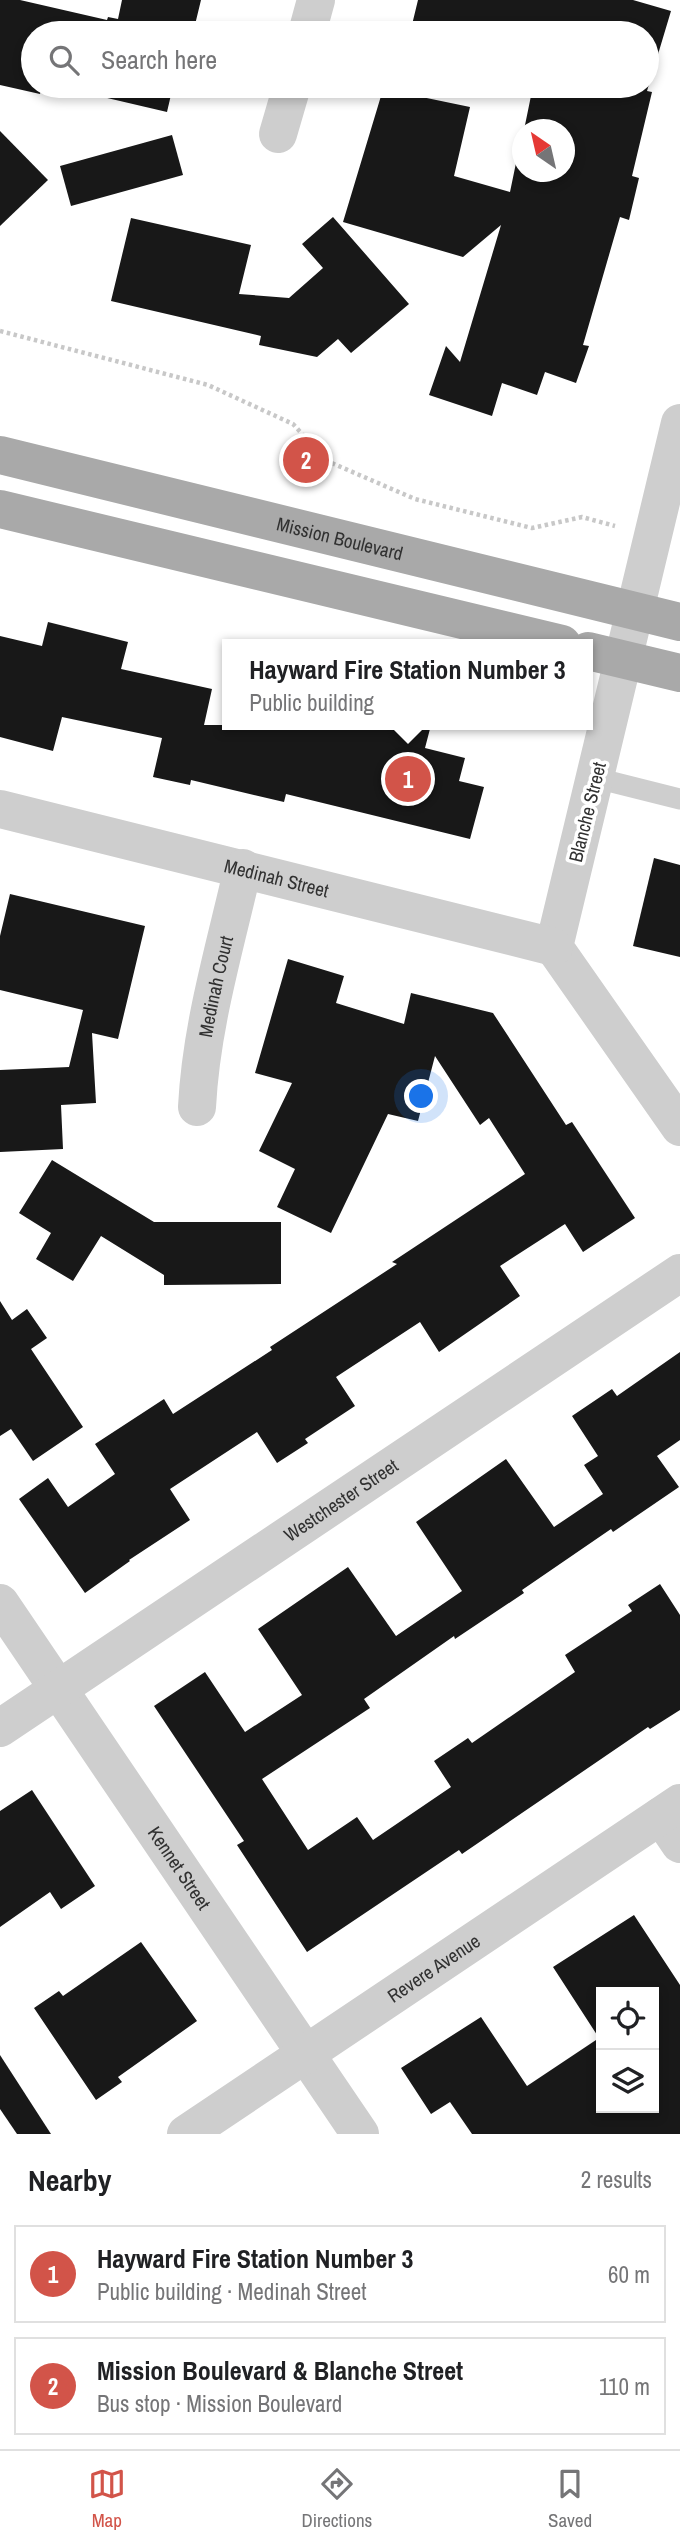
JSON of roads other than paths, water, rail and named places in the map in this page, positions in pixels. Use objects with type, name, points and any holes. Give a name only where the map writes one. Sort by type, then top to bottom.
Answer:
[{"type":"main road","name":"Mission Boulevard","points":[[0,455],[680,622]]},
{"type":"main road","points":[[0,509],[541,639]]},
{"type":"main road","points":[[593,652],[680,673]]},
{"type":"street","points":[[310,21],[316,0]]},
{"type":"street","points":[[278,134],[288,98]]},
{"type":"street","name":"Blanche Street","points":[[554,947],[680,423]]},
{"type":"street","name":"Medinah Street","points":[[0,809],[554,947]]},
{"type":"street","name":"Medinah Court","points":[[197,1107],[199,1069],[206,1025],[243,868]]},
{"type":"street","points":[[554,947],[680,1127]]},
{"type":"street","name":"Westchester Street","points":[[0,1728],[680,1273]]},
{"type":"street","name":"Kennet Street","points":[[0,1603],[360,2134]]},
{"type":"street","name":"Revere Avenue","points":[[186,2134],[306,2053],[674,1821]]},
{"type":"lane","points":[[596,778],[680,799]]},
{"type":"place","name":"Mission Boulevard & Blanche Street","points":[[306,460]]},
{"type":"place","name":"Hayward Fire Station Number 3","points":[[408,779]]}]
